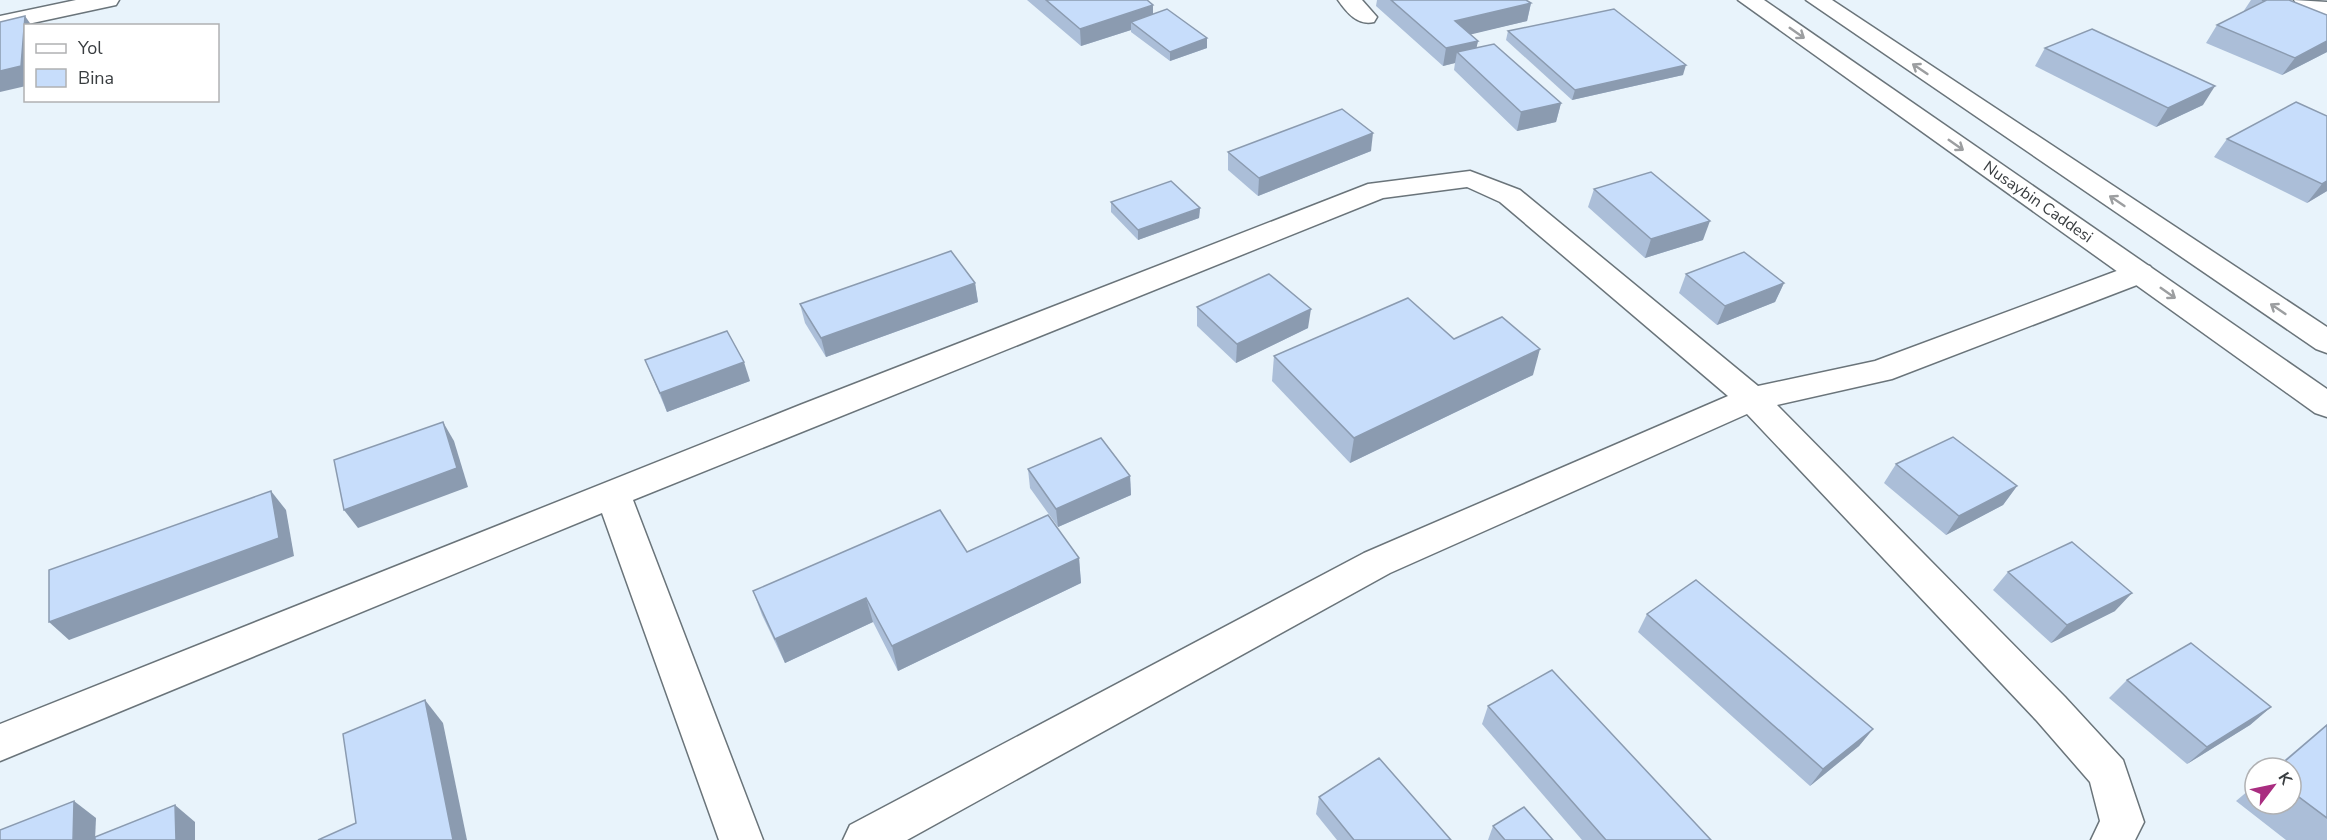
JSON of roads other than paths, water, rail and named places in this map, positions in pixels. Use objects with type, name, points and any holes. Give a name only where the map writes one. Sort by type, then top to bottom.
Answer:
[{"type":"main road","points":[[0,22],[108,0]]},
{"type":"main road","points":[[1349,0],[1366,17]]},
{"type":"main road","name":"Nusaybin Caddesi","points":[[1749,0],[2327,405]]},
{"type":"main road","points":[[2305,0],[2327,10]]},
{"type":"main road","points":[[1825,1],[2327,342]]},
{"type":"main road","points":[[0,743],[613,494],[1378,190],[1470,179],[1510,196],[1752,399],[2051,709],[2109,773],[2122,822],[2113,840]]},
{"type":"main road","points":[[865,840],[1377,563],[1752,399],[1881,371],[2140,273]]},
{"type":"main road","points":[[613,494],[741,840]]}]
